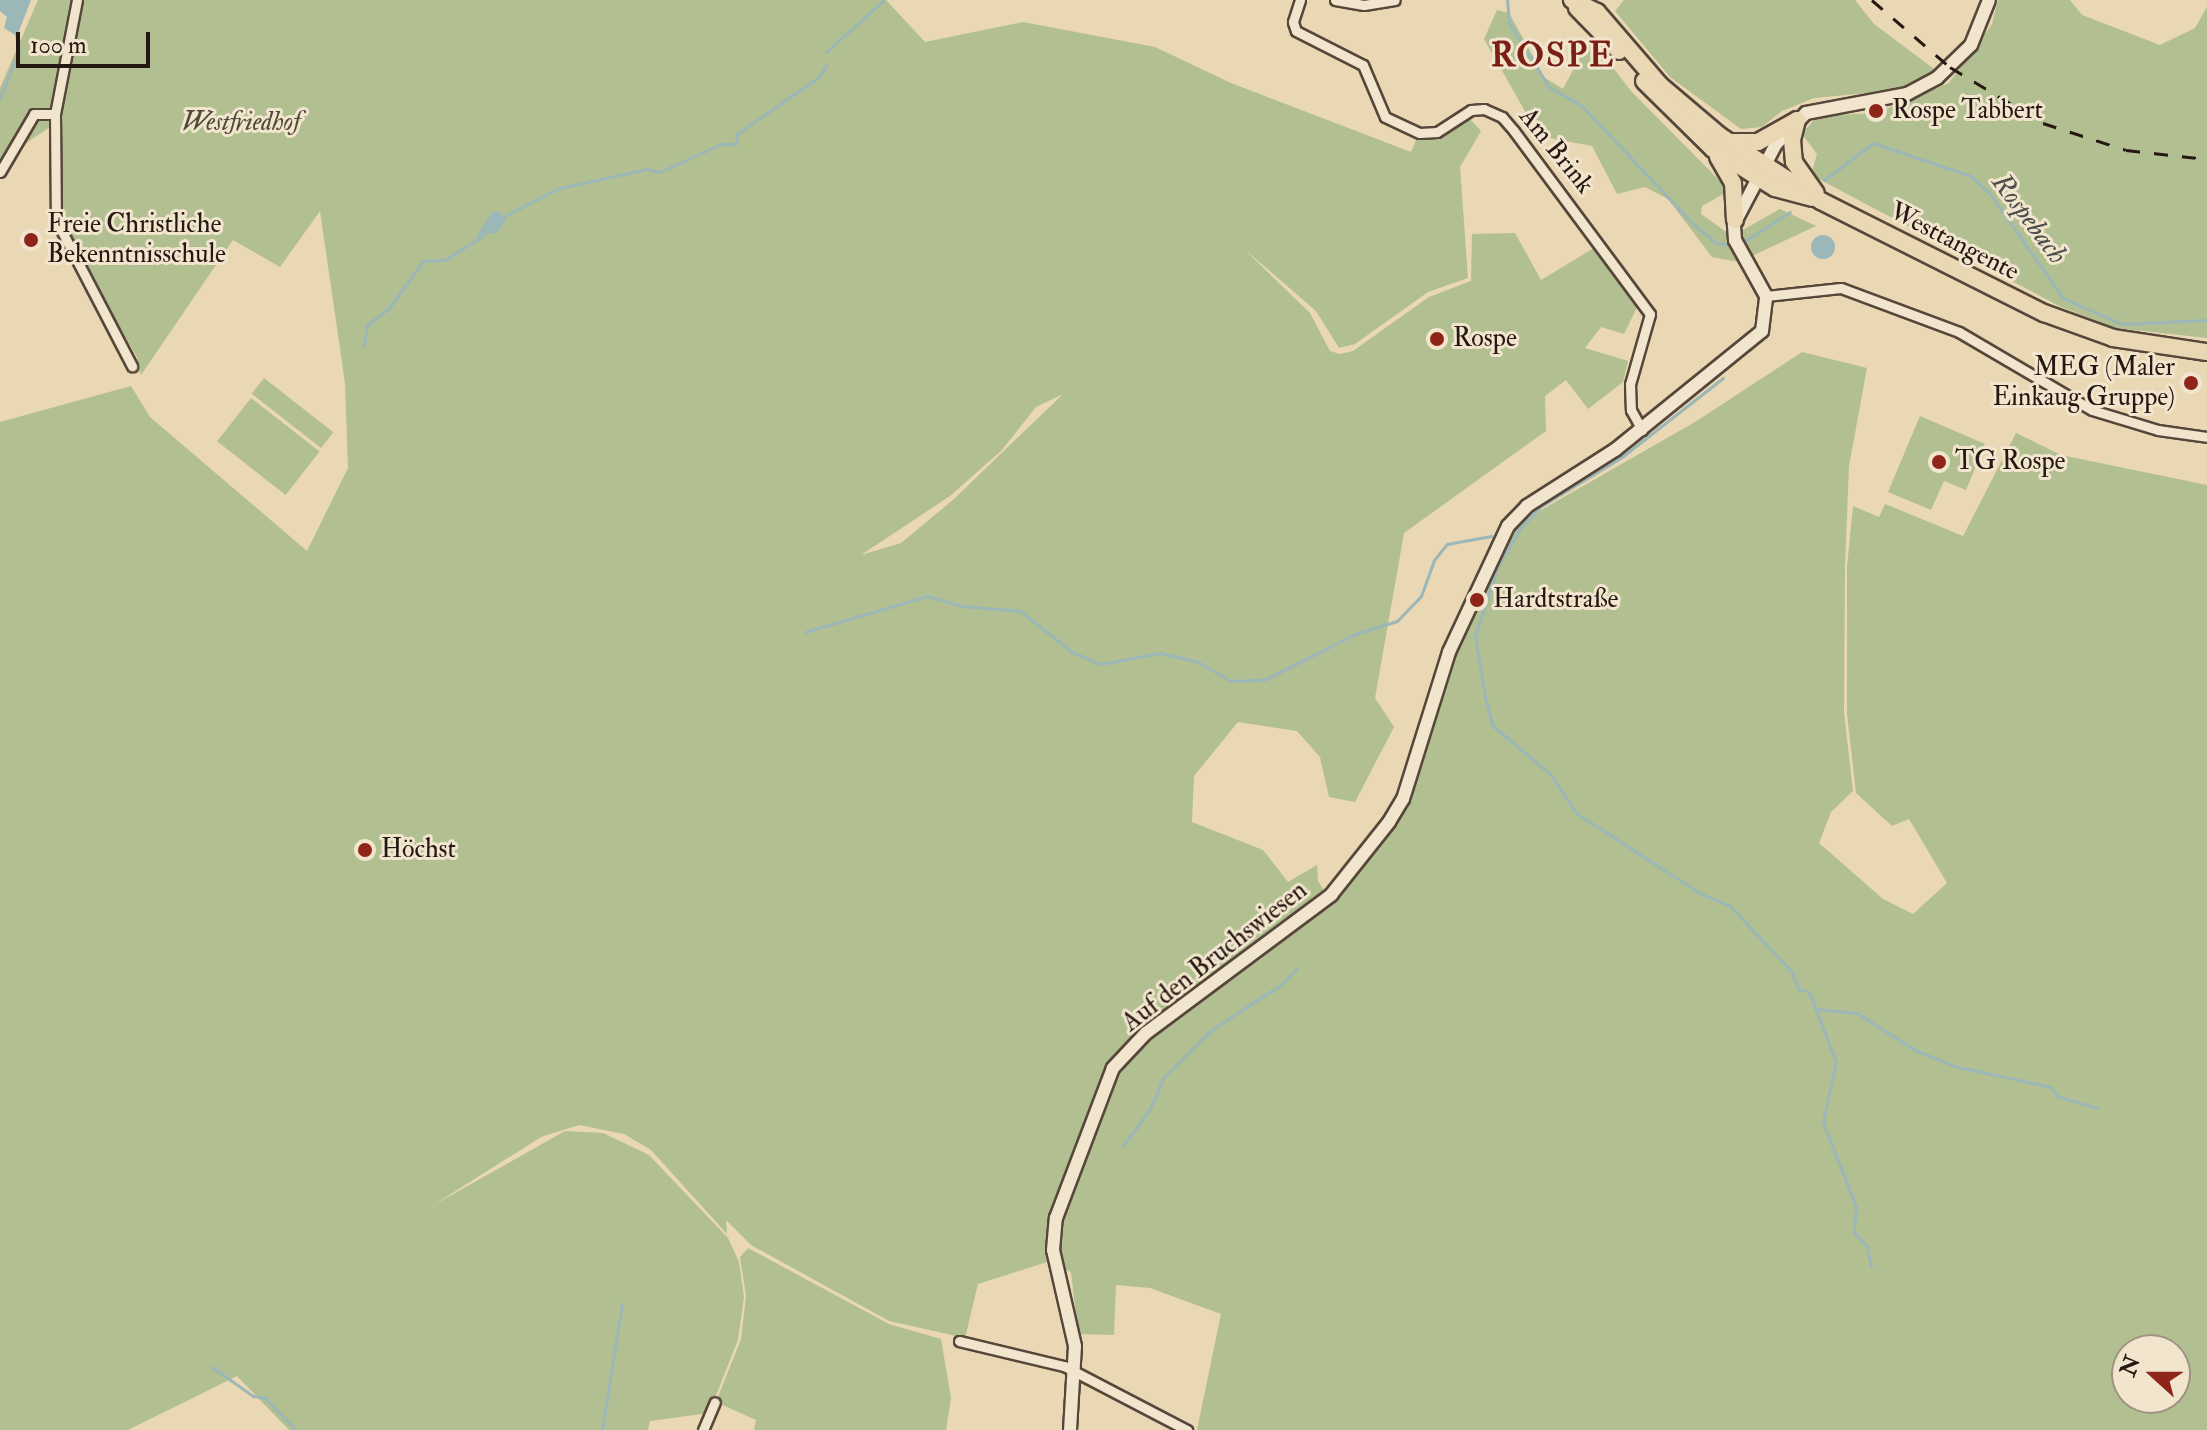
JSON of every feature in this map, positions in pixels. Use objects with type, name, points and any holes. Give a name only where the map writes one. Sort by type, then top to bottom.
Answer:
[{"type":"main road","name":"Westtangente","points":[[1570,0],[1587,4],[1602,16],[1660,85],[1761,171]]},
{"type":"main road","name":"Westtangente","points":[[1570,0],[1713,149],[2044,313],[2113,338],[2207,352]]},
{"type":"main road","points":[[1728,141],[1758,142],[1797,120]]},
{"type":"main road","points":[[1797,120],[1792,140],[1794,162],[1821,201]]},
{"type":"main road","points":[[1713,149],[1733,183],[1735,220]]},
{"type":"street","points":[[77,0],[55,114],[56,220],[132,366]]},
{"type":"street","name":"Am Brink","points":[[1300,0],[1293,22],[1296,31],[1363,65],[1385,117],[1420,133],[1437,132],[1471,110],[1484,109],[1502,117],[1514,131],[1650,314],[1630,384],[1631,410],[1642,430]]},
{"type":"street","points":[[1335,0],[1364,5],[1395,0]]},
{"type":"street","points":[[1642,430],[1751,345],[1767,319],[1766,296],[1738,246],[1735,220],[1761,171],[1797,120],[1823,106],[1907,94],[1937,78],[1971,45],[1989,0]]},
{"type":"street","points":[[0,172],[34,114],[55,114]]},
{"type":"street","points":[[1766,296],[1841,288],[1959,332],[2092,410],[2158,430],[2207,437]]},
{"type":"street","name":"Auf den Bruchswiesen","points":[[1070,1430],[1074,1371],[1071,1319],[1053,1250],[1056,1218],[1113,1068],[1146,1033],[1331,895],[1403,799],[1449,652],[1508,526],[1536,500],[1642,430]]},
{"type":"street","points":[[959,1341],[1074,1371],[1187,1430]]},
{"type":"street","points":[[703,1430],[715,1402]]},
{"type":"green space","name":"Westfriedhof","points":[[38,0],[886,0],[925,42],[1023,22],[1155,47],[1231,83],[1411,152],[1418,136],[1440,136],[1468,117],[1481,131],[1460,167],[1468,278],[1428,292],[1355,344],[1339,348],[1316,311],[1243,248],[1310,313],[1330,351],[1340,354],[1353,351],[1429,297],[1471,281],[1472,234],[1515,233],[1541,280],[1599,245],[1640,301],[1624,334],[1601,327],[1585,348],[1628,361],[1623,382],[1588,409],[1566,380],[1545,396],[1546,431],[1404,533],[1375,698],[1394,727],[1355,802],[1329,797],[1320,757],[1297,731],[1238,722],[1194,776],[1192,822],[1263,850],[1288,882],[1317,865],[1318,881],[1331,901],[1404,808],[1459,645],[1495,563],[1522,521],[1695,422],[1802,352],[1867,368],[1849,466],[1845,566],[1844,712],[1853,791],[1831,812],[1819,843],[1883,899],[1913,914],[1947,883],[1909,819],[1892,826],[1856,793],[1847,714],[1847,567],[1853,506],[1879,517],[1885,504],[1963,536],[2016,433],[2061,455],[2207,485],[2207,1430],[1197,1430],[1221,1314],[1150,1288],[1116,1285],[1114,1335],[1078,1334],[1071,1272],[1047,1262],[978,1284],[965,1338],[889,1321],[751,1245],[726,1220],[727,1234],[651,1150],[624,1134],[579,1125],[541,1137],[432,1206],[565,1131],[603,1133],[649,1155],[728,1238],[739,1262],[744,1297],[738,1340],[709,1413],[650,1421],[648,1430],[289,1430],[237,1376],[128,1430],[0,1430],[0,422],[131,386],[150,417],[307,551],[348,468],[345,383],[320,211],[280,267],[233,240],[141,375],[137,357],[58,219],[58,122],[0,160],[0,88]],"holes":[[[1063,394],[954,499],[901,543],[861,555],[950,496],[1001,451],[1036,407]]]},
{"type":"green space","points":[[1624,0],[1855,0],[1874,24],[1934,69],[1923,80],[1889,91],[1814,98],[1782,111],[1762,127],[1741,129],[1670,77],[1615,11]]},
{"type":"green space","points":[[1998,0],[2070,0],[2082,15],[2160,45],[2195,28],[2207,7],[2207,338],[2115,328],[2059,306],[1811,175],[1817,154],[1802,134],[1817,116],[1876,113],[1949,83],[1992,24]]},
{"type":"green space","points":[[1497,10],[1509,13],[1545,78],[1563,89],[1590,38],[1631,91],[1721,182],[1725,193],[1702,206],[1701,214],[1732,236],[1780,209],[1816,226],[1739,262],[1712,257],[1668,199],[1645,187],[1617,194],[1592,146],[1539,136],[1484,39]]},
{"type":"green space","points":[[264,378],[333,432],[321,448],[252,394]]},
{"type":"green space","points":[[251,398],[320,452],[286,495],[217,441]]},
{"type":"green space","name":"TG Rospe","points":[[1920,416],[1985,444],[1966,490],[1944,481],[1931,510],[1888,492]]},
{"type":"green space","points":[[748,1248],[889,1324],[941,1339],[951,1398],[946,1430],[754,1430],[756,1420],[716,1402],[741,1339],[746,1296],[740,1257]]},
{"type":"water","points":[[0,0],[31,0],[17,36],[4,28],[7,17],[0,11]]},
{"type":"water","points":[[499,211],[506,220],[496,234],[488,233],[479,242],[477,236],[492,212]]},
{"type":"water","points":[[1823,235],[1834,242],[1835,247],[1828,258],[1823,259],[1812,252],[1811,247],[1818,236]]},
{"type":"waterway","points":[[826,52],[884,0]]},
{"type":"waterway","name":"Rospebach","points":[[1507,0],[1509,23],[1549,87],[1583,107],[1694,225],[1716,243],[1734,245]]},
{"type":"waterway","points":[[0,98],[19,50],[16,34]]},
{"type":"waterway","points":[[503,217],[559,188],[647,169],[660,172],[721,144],[736,144],[737,134],[820,76],[826,65]]},
{"type":"waterway","name":"Rospebach","points":[[1824,180],[1873,143],[1971,176],[1990,194],[2063,298],[2122,324],[2207,320]]},
{"type":"waterway","name":"Rospebach","points":[[1742,243],[1790,212]]},
{"type":"waterway","points":[[364,346],[367,325],[389,308],[423,261],[445,260],[479,238]]},
{"type":"waterway","points":[[1723,378],[1622,457],[1541,506],[1519,530],[1498,566],[1475,636],[1485,697],[1493,726],[1551,775],[1576,813],[1698,892],[1731,907],[1791,971],[1799,989],[1809,992],[1836,1062],[1823,1122],[1856,1207],[1854,1232],[1867,1247],[1871,1266]]},
{"type":"waterway","points":[[805,632],[927,596],[962,606],[1020,611],[1072,652],[1100,664],[1160,653],[1198,662],[1231,681],[1264,680],[1355,634],[1397,621],[1421,596],[1434,560],[1447,544],[1491,536]]},
{"type":"waterway","points":[[1123,1146],[1150,1109],[1163,1078],[1210,1031],[1282,984],[1297,968]]},
{"type":"waterway","points":[[1816,1009],[1857,1013],[1915,1050],[1954,1066],[2051,1087],[2057,1096],[2097,1108]]},
{"type":"waterway","points":[[602,1430],[622,1304]]},
{"type":"waterway","points":[[212,1367],[253,1396],[265,1398],[296,1430]]},
{"type":"railway","points":[[1872,0],[1950,67],[2043,123],[2126,150],[2207,159]]},
{"type":"place","name":"Rospe Tabbert","points":[[1876,111]]},
{"type":"place","name":"Freie Christliche Bekenntnisschule","points":[[31,240]]},
{"type":"place","name":"Rospe","points":[[1437,339]]},
{"type":"place","name":"MEG (Maler Einkaug Gruppe)","points":[[2191,383]]},
{"type":"place","name":"TG Rospe","points":[[1939,462]]},
{"type":"place","name":"Hardtstraße","points":[[1477,600]]},
{"type":"place","name":"Höchst","points":[[365,850]]},
{"type":"district","name":"ROSPE","points":[[1553,56]]}]
